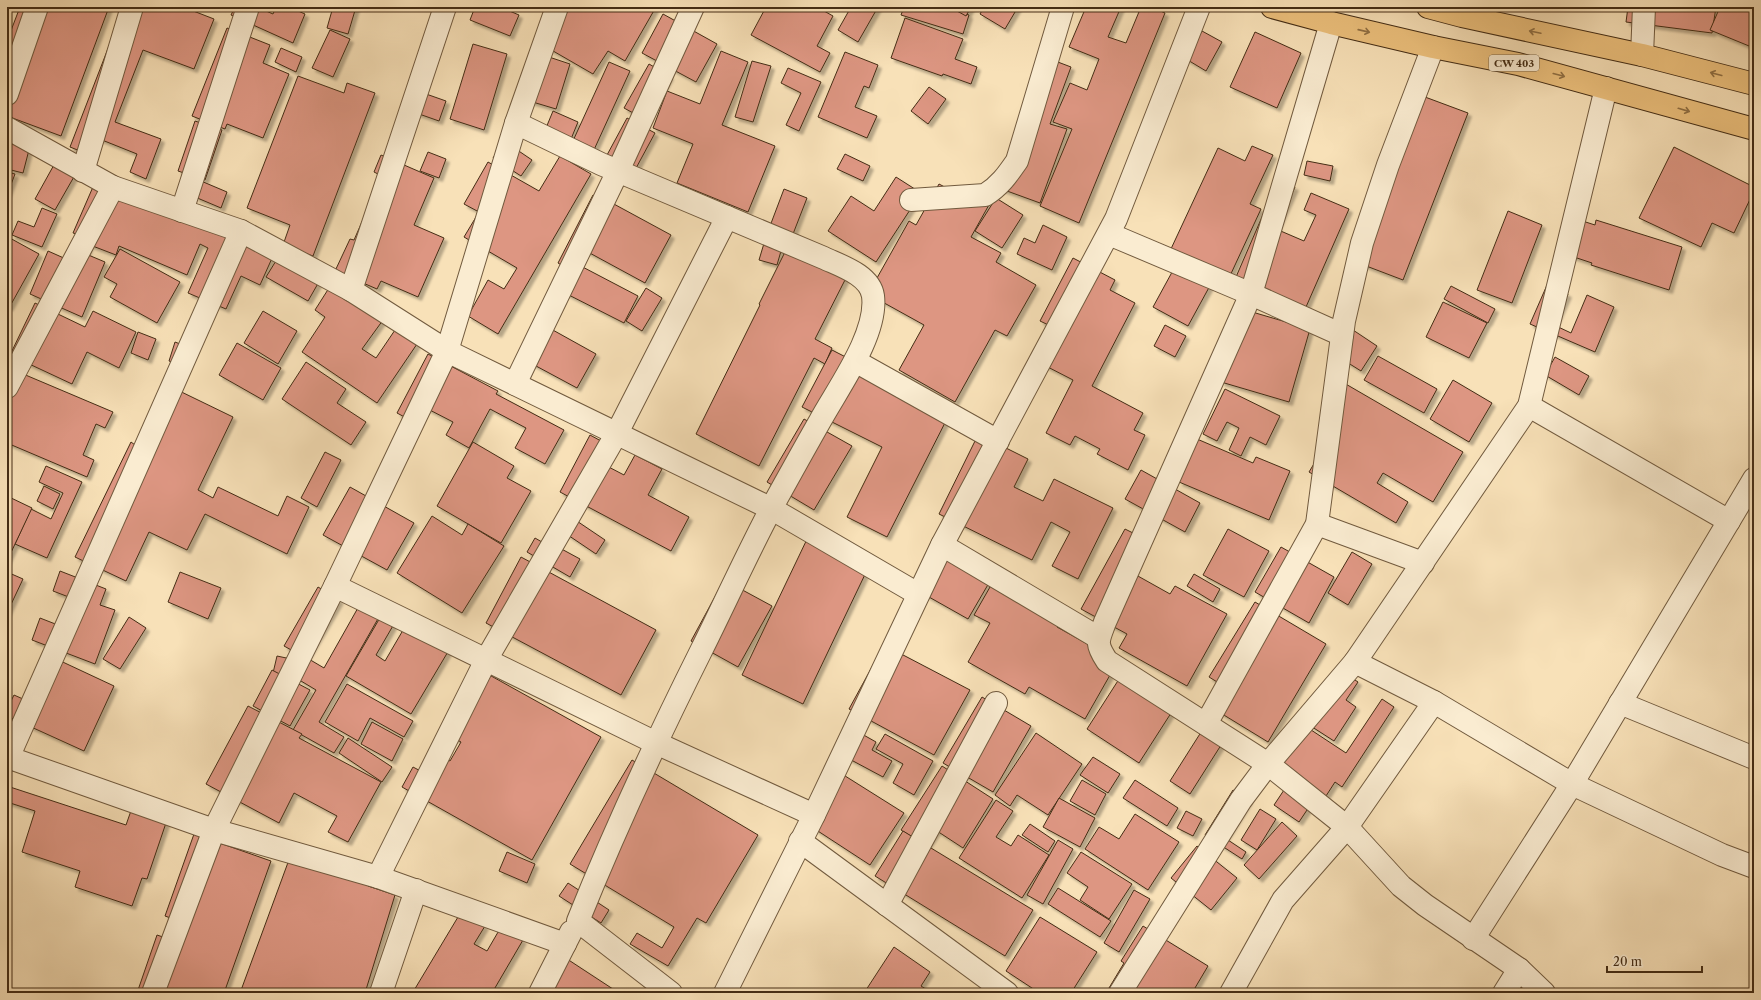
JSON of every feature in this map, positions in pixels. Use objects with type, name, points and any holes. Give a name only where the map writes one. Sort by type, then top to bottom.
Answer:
[{"type":"main road","name":"CW 403","points":[[1272,7],[1331,23],[1433,47],[1518,64],[1754,129]]},
{"type":"main road","points":[[1428,7],[1462,16],[1642,55],[1754,84]]},
{"type":"street","points":[[7,94],[37,7]]},
{"type":"street","points":[[83,171],[132,7]]},
{"type":"street","points":[[182,211],[248,7]]},
{"type":"street","points":[[351,290],[444,7]]},
{"type":"street","points":[[153,993],[214,830],[447,351],[516,123],[557,7]]},
{"type":"street","points":[[515,384],[618,171],[693,7]]},
{"type":"street","points":[[911,200],[985,194],[994,189],[1005,178],[1017,161],[1063,7]]},
{"type":"street","points":[[725,993],[814,815],[942,545],[1109,234],[1199,7]]},
{"type":"street","points":[[1642,55],[1644,7]]},
{"type":"street","points":[[1331,23],[1251,294],[1099,638],[1099,649],[1107,661],[1268,764],[1347,827],[1402,886],[1425,905],[1519,969],[1544,993]]},
{"type":"street","points":[[1206,724],[1317,524],[1344,321],[1362,243],[1388,165],[1433,47]]},
{"type":"street","points":[[1120,993],[1241,800],[1268,764],[1356,662],[1529,406],[1606,88]]},
{"type":"street","points":[[516,123],[618,171],[824,258],[865,280],[873,296],[872,322],[855,362],[772,508],[656,743],[595,878],[578,921],[540,993]]},
{"type":"street","points":[[7,128],[113,187],[241,231],[351,290],[447,351],[772,508],[918,594]]},
{"type":"street","points":[[7,387],[113,187]]},
{"type":"street","points":[[378,877],[486,660],[616,433],[727,217]]},
{"type":"street","points":[[241,231],[7,757],[214,830],[378,877],[565,944]]},
{"type":"street","points":[[1109,234],[1251,294],[1342,335]]},
{"type":"street","points":[[855,362],[998,441]]},
{"type":"street","points":[[1529,406],[1729,521]]},
{"type":"street","points":[[1473,939],[1572,784],[1754,479]]},
{"type":"street","points":[[1317,524],[1423,563]]},
{"type":"street","points":[[942,545],[1099,638]]},
{"type":"street","points":[[334,586],[656,743],[814,815]]},
{"type":"street","points":[[1356,662],[1434,702],[1572,784],[1722,855],[1754,868]]},
{"type":"street","points":[[1231,993],[1283,900],[1347,827],[1434,702]]},
{"type":"street","points":[[887,905],[996,703]]},
{"type":"street","points":[[1620,703],[1754,758]]},
{"type":"street","points":[[800,841],[1007,993]]},
{"type":"street","points":[[381,993],[416,890]]},
{"type":"street","points":[[578,921],[671,993]]},
{"type":"street","points":[[1504,993],[1519,969]]},
{"type":"building","points":[[20,7],[109,7],[61,136],[7,116],[7,62],[11,50],[7,49],[7,41]]},
{"type":"building","points":[[124,7],[183,7],[214,19],[194,69],[143,50],[115,122],[161,139],[146,179],[130,172],[137,154],[97,138],[90,155],[70,147]]},
{"type":"building","points":[[235,7],[257,7],[273,14],[276,7],[289,7],[305,14],[293,43],[231,15]]},
{"type":"building","points":[[333,7],[356,7],[348,34],[327,28]]},
{"type":"building","points":[[475,7],[500,7],[519,15],[510,36],[470,20]]},
{"type":"building","points":[[562,7],[656,7],[625,61],[608,51],[593,74],[541,44]]},
{"type":"building","points":[[766,7],[817,7],[833,16],[817,46],[830,53],[820,72],[751,35]]},
{"type":"building","points":[[851,7],[878,7],[858,42],[838,30]]},
{"type":"building","points":[[904,7],[944,7],[969,15],[963,34],[901,15]]},
{"type":"building","points":[[950,7],[971,7],[966,16]]},
{"type":"building","points":[[984,7],[1018,7],[1005,29],[980,14]]},
{"type":"building","points":[[1086,7],[1121,7],[1108,37],[1126,43],[1141,7],[1151,7],[1165,13],[1079,223],[1040,206],[1072,129],[1053,122],[1070,83],[1087,90],[1099,59],[1069,47]]},
{"type":"building","points":[[1628,7],[1716,7],[1712,33],[1626,22]]},
{"type":"building","points":[[1720,7],[1754,7],[1754,48],[1710,30]]},
{"type":"building","points":[[663,14],[717,44],[696,82],[642,53]]},
{"type":"building","points":[[905,18],[963,39],[955,59],[977,67],[971,84],[943,74],[942,76],[891,58]]},
{"type":"building","points":[[227,28],[270,45],[263,63],[289,74],[263,138],[227,124],[225,129],[192,116]]},
{"type":"building","points":[[330,30],[350,39],[333,77],[312,68]]},
{"type":"building","points":[[1202,31],[1222,42],[1206,71],[1186,59]]},
{"type":"building","points":[[1255,32],[1301,53],[1277,108],[1230,87]]},
{"type":"building","points":[[473,44],[507,54],[484,130],[450,119]]},
{"type":"building","points":[[281,48],[302,57],[296,72],[275,62]]},
{"type":"building","points":[[721,51],[748,62],[722,125],[775,146],[748,212],[677,183],[693,144],[653,128],[667,91],[700,104]]},
{"type":"building","points":[[845,52],[878,65],[869,88],[864,86],[855,107],[877,116],[867,138],[818,117]]},
{"type":"building","points":[[540,54],[570,64],[556,109],[526,100]]},
{"type":"building","points":[[1042,56],[1071,67],[1050,124],[1067,129],[1040,203],[996,187]]},
{"type":"building","points":[[752,61],[771,66],[753,122],[735,117]]},
{"type":"building","points":[[609,62],[630,71],[593,152],[572,143]]},
{"type":"building","points":[[649,64],[670,76],[646,120],[624,108]]},
{"type":"building","points":[[788,68],[821,82],[799,131],[786,125],[801,93],[781,83]]},
{"type":"building","points":[[298,76],[344,93],[347,83],[375,93],[313,256],[283,245],[290,225],[247,208]]},
{"type":"building","points":[[929,87],[946,99],[928,124],[911,111]]},
{"type":"building","points":[[409,88],[446,101],[439,121],[402,108]]},
{"type":"building","points":[[1425,97],[1468,113],[1403,280],[1361,264]]},
{"type":"building","points":[[553,111],[578,122],[571,139],[546,128]]},
{"type":"building","points":[[627,118],[655,133],[635,170],[607,155]]},
{"type":"building","points":[[195,121],[222,130],[205,180],[178,171]]},
{"type":"building","points":[[7,140],[30,146],[23,173],[7,169]]},
{"type":"building","points":[[504,141],[532,160],[521,176],[493,158]]},
{"type":"building","points":[[1252,146],[1273,155],[1250,204],[1261,209],[1229,278],[1170,251],[1218,148],[1245,161]]},
{"type":"building","points":[[1674,147],[1754,187],[1754,191],[1734,233],[1712,223],[1701,247],[1639,218]]},
{"type":"building","points":[[428,152],[446,159],[439,178],[420,171]]},
{"type":"building","points":[[845,154],[870,166],[863,181],[837,169]]},
{"type":"building","points":[[381,155],[434,178],[414,225],[444,238],[418,297],[381,281],[377,289],[335,271],[350,239],[354,240],[382,176],[374,172]]},
{"type":"building","points":[[560,156],[591,174],[498,334],[468,316],[488,280],[504,289],[517,268],[464,237],[479,212],[464,204],[488,162],[539,191]]},
{"type":"building","points":[[1307,161],[1333,166],[1330,181],[1304,175]]},
{"type":"building","points":[[55,163],[75,175],[55,210],[35,199]]},
{"type":"building","points":[[7,172],[15,174],[7,195]]},
{"type":"building","points":[[99,173],[273,256],[260,285],[241,276],[226,309],[188,293],[208,248],[200,244],[187,275],[119,246],[116,255],[90,245],[86,254],[105,262],[82,317],[30,294],[48,251],[66,259],[77,234],[73,233]]},
{"type":"building","points":[[896,177],[921,193],[876,262],[828,231],[851,196],[874,211]]},
{"type":"building","points":[[1278,180],[1295,187],[1276,229],[1304,241],[1316,215],[1304,210],[1311,193],[1349,209],[1306,307],[1236,277]]},
{"type":"building","points":[[201,181],[227,192],[221,208],[195,197]]},
{"type":"building","points":[[939,184],[958,194],[990,203],[971,237],[1001,253],[996,262],[1036,285],[1007,336],[995,330],[955,402],[899,370],[924,325],[868,294],[909,221],[916,225]]},
{"type":"building","points":[[784,189],[807,198],[793,234],[770,226]]},
{"type":"building","points":[[593,195],[607,202],[575,263],[638,296],[624,323],[555,288],[566,268],[558,263]]},
{"type":"building","points":[[996,198],[1023,215],[1002,248],[975,231]]},
{"type":"building","points":[[612,203],[671,235],[645,283],[586,251]]},
{"type":"building","points":[[42,208],[57,214],[42,247],[12,235],[18,221],[34,227]]},
{"type":"building","points":[[1508,211],[1542,225],[1512,303],[1477,290]]},
{"type":"building","points":[[1570,217],[1595,225],[1596,220],[1682,247],[1669,290],[1591,265],[1592,263],[1559,252]]},
{"type":"building","points":[[1043,225],[1067,237],[1052,270],[1017,254],[1024,238],[1035,243]]},
{"type":"building","points":[[8,237],[39,254],[9,308],[7,306]]},
{"type":"building","points":[[765,240],[783,244],[777,265],[759,260]]},
{"type":"building","points":[[787,248],[846,278],[815,339],[832,348],[825,364],[814,358],[759,466],[696,434]]},
{"type":"building","points":[[120,249],[180,282],[157,323],[110,297],[117,284],[104,277]]},
{"type":"building","points":[[279,256],[320,280],[308,301],[266,277]]},
{"type":"building","points":[[1073,258],[1115,280],[1110,290],[1135,303],[1092,386],[1143,413],[1134,430],[1145,435],[1128,470],[1097,454],[1100,449],[1075,436],[1070,445],[1046,433],[1073,380],[1040,363],[1057,329],[1040,321]]},
{"type":"building","points":[[1177,263],[1212,282],[1188,326],[1153,307]]},
{"type":"building","points":[[1547,285],[1568,294],[1554,325],[1571,333],[1587,295],[1614,307],[1595,352],[1530,324]]},
{"type":"building","points":[[1451,286],[1495,309],[1488,323],[1444,299]]},
{"type":"building","points":[[329,288],[383,320],[362,349],[376,358],[395,330],[417,344],[377,403],[302,352],[325,317],[315,310]]},
{"type":"building","points":[[646,288],[662,298],[642,331],[626,321]]},
{"type":"building","points":[[1443,302],[1487,323],[1469,358],[1426,337]]},
{"type":"building","points":[[35,303],[85,327],[93,311],[136,332],[119,368],[87,352],[72,384],[10,355]]},
{"type":"building","points":[[1242,309],[1310,329],[1289,402],[1221,382]]},
{"type":"building","points":[[263,311],[297,331],[278,364],[244,343]]},
{"type":"building","points":[[542,324],[596,354],[577,388],[523,359]]},
{"type":"building","points":[[1165,325],[1186,336],[1175,357],[1154,346]]},
{"type":"building","points":[[1353,330],[1377,346],[1361,371],[1337,356]]},
{"type":"building","points":[[138,332],[156,339],[148,360],[131,353]]},
{"type":"building","points":[[175,342],[193,349],[186,367],[169,361]]},
{"type":"building","points":[[237,343],[281,368],[263,400],[219,375]]},
{"type":"building","points":[[832,350],[951,411],[887,537],[847,517],[882,447],[802,407]]},
{"type":"building","points":[[428,354],[498,391],[496,394],[564,430],[545,464],[515,448],[526,428],[490,409],[469,448],[446,435],[453,422],[422,406],[414,422],[397,413]]},
{"type":"building","points":[[1378,356],[1437,389],[1424,413],[1364,380]]},
{"type":"building","points":[[1555,357],[1589,376],[1579,395],[1545,375]]},
{"type":"building","points":[[306,362],[346,389],[337,403],[366,422],[351,445],[282,399]]},
{"type":"building","points":[[9,368],[113,412],[105,428],[96,424],[83,455],[94,460],[87,477],[7,443],[7,372]]},
{"type":"building","points":[[1453,380],[1492,403],[1469,442],[1430,419]]},
{"type":"building","points":[[1344,383],[1463,452],[1433,502],[1383,473],[1377,483],[1408,502],[1396,523],[1309,472],[1332,434],[1319,427]]},
{"type":"building","points":[[165,384],[233,417],[198,490],[213,498],[218,487],[278,516],[287,496],[309,507],[287,554],[205,514],[187,550],[149,532],[126,581],[75,557],[131,442],[135,445]]},
{"type":"building","points":[[1225,389],[1280,416],[1266,445],[1250,437],[1241,456],[1229,450],[1239,428],[1227,422],[1217,441],[1203,434]]},
{"type":"building","points":[[804,419],[852,446],[814,510],[767,482]]},
{"type":"building","points":[[590,435],[612,447],[603,464],[624,475],[635,455],[662,469],[648,495],[689,517],[671,551],[560,492]]},
{"type":"building","points":[[976,439],[984,444],[1002,446],[1028,459],[1014,487],[1043,501],[1054,479],[1113,508],[1078,579],[1052,566],[1070,532],[1051,522],[1032,560],[939,514]]},
{"type":"building","points":[[1197,439],[1253,463],[1256,457],[1290,471],[1269,520],[1179,482]]},
{"type":"building","points":[[473,442],[514,466],[507,478],[531,491],[501,543],[437,506]]},
{"type":"building","points":[[325,452],[341,460],[317,507],[301,498]]},
{"type":"building","points":[[46,466],[82,482],[47,558],[15,544],[31,509],[51,519],[63,493],[39,482]]},
{"type":"building","points":[[1141,470],[1200,503],[1185,532],[1125,499]]},
{"type":"building","points":[[44,486],[60,494],[53,509],[37,501]]},
{"type":"building","points":[[350,487],[414,523],[387,570],[323,535]]},
{"type":"building","points":[[7,496],[32,508],[7,561]]},
{"type":"building","points":[[562,511],[605,540],[596,554],[553,525]]},
{"type":"building","points":[[432,516],[462,535],[468,524],[504,546],[462,613],[397,573]]},
{"type":"building","points":[[1125,529],[1137,535],[1120,566],[1170,594],[1175,586],[1227,614],[1187,686],[1119,648],[1127,634],[1081,609]]},
{"type":"building","points":[[1228,529],[1269,551],[1244,597],[1203,575]]},
{"type":"building","points":[[809,535],[870,564],[803,704],[742,675]]},
{"type":"building","points":[[535,538],[554,549],[556,546],[580,559],[570,577],[527,552]]},
{"type":"building","points":[[937,545],[993,576],[968,619],[913,588]]},
{"type":"building","points":[[1281,547],[1334,577],[1309,623],[1255,592]]},
{"type":"building","points":[[1352,552],[1372,564],[1348,605],[1328,593]]},
{"type":"building","points":[[521,557],[656,630],[621,695],[486,623]]},
{"type":"building","points":[[60,571],[106,589],[100,605],[115,610],[95,664],[32,640],[40,618],[63,627],[74,599],[53,591]]},
{"type":"building","points":[[7,572],[23,579],[7,613]]},
{"type":"building","points":[[180,572],[221,588],[208,619],[168,602]]},
{"type":"building","points":[[998,573],[1061,621],[1057,627],[1118,661],[1085,719],[1029,687],[1025,694],[968,662],[990,623],[974,615]]},
{"type":"building","points":[[1194,574],[1220,589],[1213,602],[1187,586]]},
{"type":"building","points":[[724,580],[772,606],[738,667],[691,641]]},
{"type":"building","points":[[318,587],[340,600],[306,658],[284,646]]},
{"type":"building","points":[[1255,602],[1326,644],[1268,742],[1214,709],[1227,688],[1209,677]]},
{"type":"building","points":[[359,606],[379,617],[319,722],[344,737],[334,753],[293,730],[316,690],[291,675],[302,655],[324,668]]},
{"type":"building","points":[[381,616],[394,624],[376,655],[385,661],[406,625],[449,650],[411,714],[346,676]]},
{"type":"building","points":[[129,617],[146,628],[120,669],[103,659]]},
{"type":"building","points":[[884,645],[970,690],[934,755],[849,709]]},
{"type":"building","points":[[277,656],[291,659],[288,677],[273,673]]},
{"type":"building","points":[[52,657],[114,686],[84,751],[7,716],[7,709],[14,695],[32,703]]},
{"type":"building","points":[[475,667],[601,737],[532,860],[402,787],[413,767],[428,775],[439,755],[450,761],[461,742],[440,730]]},
{"type":"building","points":[[272,670],[310,690],[290,726],[253,706]]},
{"type":"building","points":[[1341,671],[1358,682],[1346,700],[1356,707],[1334,741],[1306,723]]},
{"type":"building","points":[[1121,676],[1173,710],[1139,763],[1087,729]]},
{"type":"building","points":[[347,684],[413,721],[404,737],[370,718],[358,741],[325,722]]},
{"type":"building","points":[[982,697],[1031,726],[993,792],[943,763]]},
{"type":"building","points":[[1382,699],[1394,707],[1342,787],[1335,782],[1326,796],[1273,761],[1299,722],[1346,753]]},
{"type":"building","points":[[248,706],[302,734],[299,738],[381,782],[348,842],[328,832],[337,816],[294,793],[279,823],[206,784]]},
{"type":"building","points":[[372,722],[403,739],[392,761],[361,744]]},
{"type":"building","points":[[853,729],[876,742],[872,750],[892,761],[883,777],[840,754]]},
{"type":"building","points":[[1203,729],[1223,742],[1190,794],[1170,781]]},
{"type":"building","points":[[1036,733],[1082,764],[1048,815],[1017,795],[1010,806],[995,795]]},
{"type":"building","points":[[885,734],[933,761],[914,795],[893,783],[903,764],[876,749]]},
{"type":"building","points":[[348,738],[392,767],[382,782],[339,753]]},
{"type":"building","points":[[1093,757],[1120,774],[1108,793],[1080,775]]},
{"type":"building","points":[[632,760],[758,835],[706,923],[697,918],[668,966],[630,944],[637,933],[662,948],[674,927],[570,864]]},
{"type":"building","points":[[942,766],[993,799],[963,848],[937,831],[927,846],[901,830]]},
{"type":"building","points":[[834,769],[904,813],[870,865],[801,820]]},
{"type":"building","points":[[1082,780],[1106,794],[1095,815],[1070,801]]},
{"type":"building","points":[[1135,780],[1178,808],[1167,826],[1123,798]]},
{"type":"building","points":[[7,786],[126,825],[133,805],[168,817],[147,879],[142,878],[132,906],[75,887],[80,871],[22,852],[35,811],[7,802]]},
{"type":"building","points":[[1233,790],[1249,800],[1225,838],[1246,852],[1242,859],[1205,835]]},
{"type":"building","points":[[1284,790],[1309,807],[1299,822],[1274,805]]},
{"type":"building","points":[[1059,798],[1095,818],[1080,847],[1043,827]]},
{"type":"building","points":[[996,800],[1013,811],[996,837],[1011,846],[1018,835],[1049,855],[1022,898],[959,858]]},
{"type":"building","points":[[1260,809],[1276,819],[1257,850],[1241,840]]},
{"type":"building","points":[[1186,811],[1202,819],[1193,836],[1177,828]]},
{"type":"building","points":[[1135,814],[1179,842],[1148,890],[1085,849],[1099,827],[1119,839]]},
{"type":"building","points":[[1282,822],[1297,836],[1259,879],[1244,865]]},
{"type":"building","points":[[1030,824],[1055,841],[1048,852],[1022,835]]},
{"type":"building","points":[[903,831],[1033,910],[1005,956],[875,876]]},
{"type":"building","points":[[194,834],[271,861],[224,993],[137,993],[157,935],[169,939],[176,920],[165,916]]},
{"type":"building","points":[[1058,840],[1073,849],[1043,904],[1027,895]]},
{"type":"building","points":[[1197,846],[1237,878],[1211,910],[1171,878]]},
{"type":"building","points":[[507,852],[535,864],[527,883],[499,871]]},
{"type":"building","points":[[1081,852],[1132,884],[1109,919],[1080,900],[1088,887],[1067,873]]},
{"type":"building","points":[[290,857],[371,876],[368,886],[395,895],[365,993],[240,993]]},
{"type":"building","points":[[568,883],[609,910],[601,923],[559,896]]},
{"type":"building","points":[[1058,888],[1111,921],[1100,937],[1048,904]]},
{"type":"building","points":[[1134,890],[1150,899],[1119,952],[1104,943]]},
{"type":"building","points":[[461,912],[485,926],[474,944],[487,951],[501,927],[523,940],[492,993],[414,993],[413,992]]},
{"type":"building","points":[[1040,917],[1097,952],[1071,993],[1038,993],[1006,971]]},
{"type":"building","points":[[1143,926],[1208,966],[1192,993],[1106,993],[1124,963],[1121,961]]},
{"type":"building","points":[[894,947],[930,972],[921,986],[932,993],[864,993]]},
{"type":"building","points":[[561,955],[619,993],[537,993]]}]
